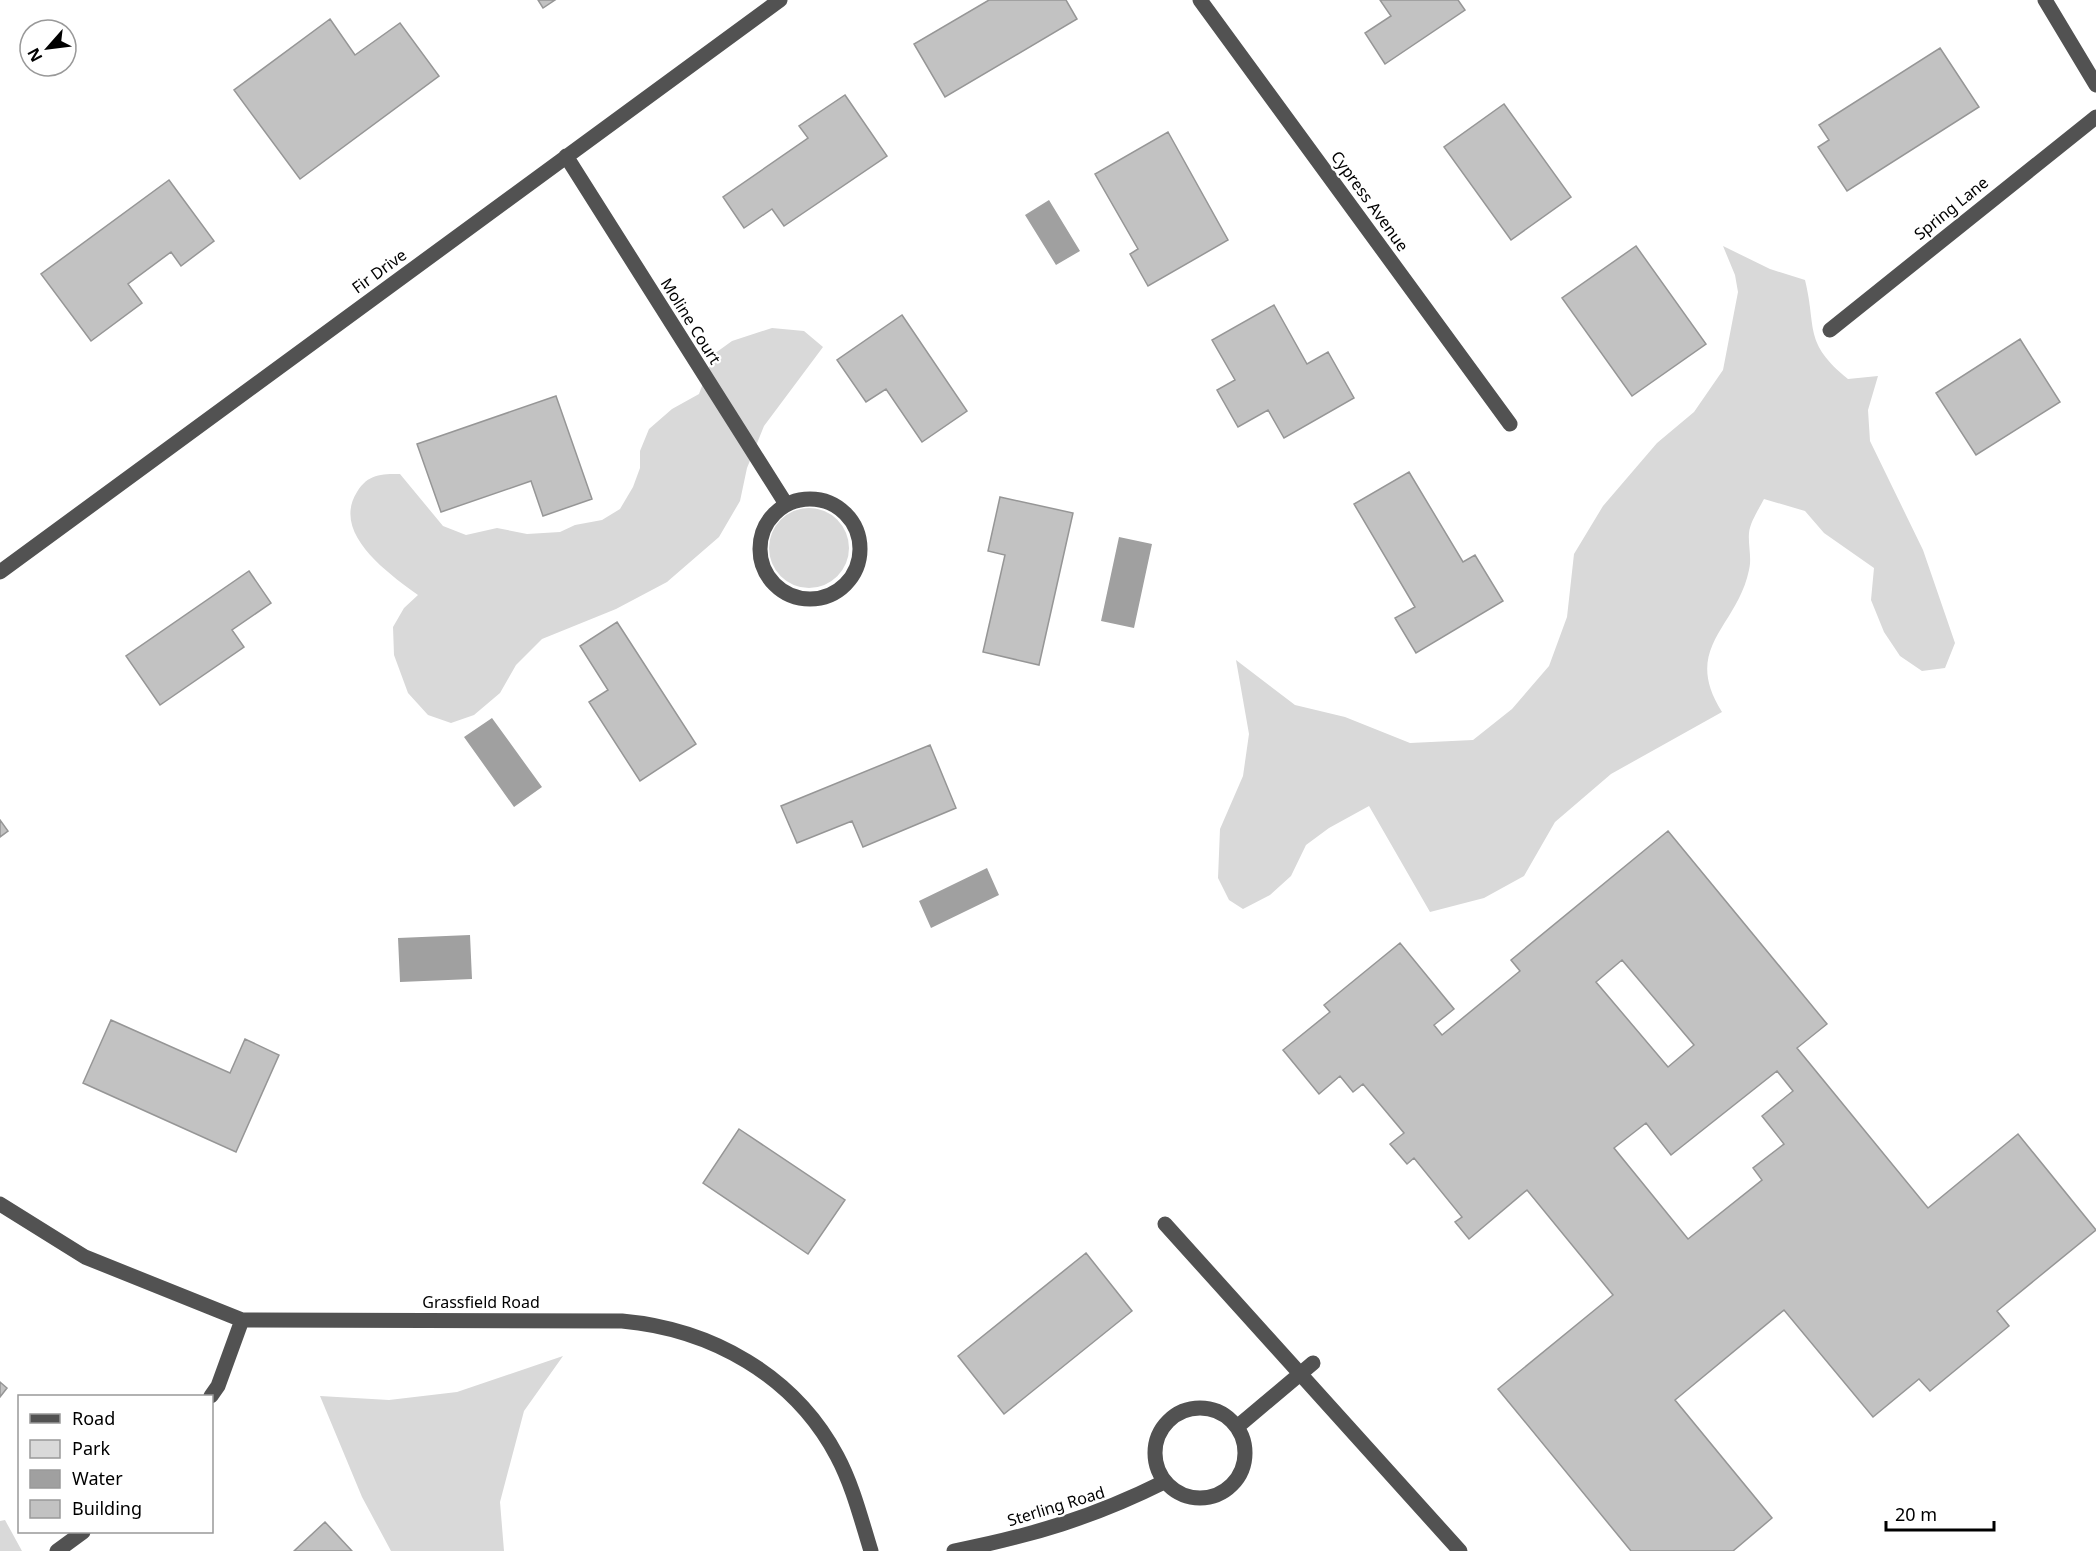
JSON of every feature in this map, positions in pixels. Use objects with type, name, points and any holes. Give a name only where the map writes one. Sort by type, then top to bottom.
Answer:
[{"type":"street","name":"Fir Drive","points":[[0,572],[780,0]]},
{"type":"street","name":"Cypress Avenue","points":[[1200,0],[1510,424]]},
{"type":"street","points":[[2045,0],[2096,85]]},
{"type":"street","name":"Spring Lane","points":[[1830,330],[2096,117]]},
{"type":"street","name":"Moline Court","points":[[566,156],[786,504]]},
{"type":"street","points":[[801,499],[817,499],[832,504],[845,513],[854,526],[859,540],[859,557],[854,572],[845,584],[832,593],[816,598],[798,597],[782,591],[770,579],[761,555],[763,529],[773,515],[786,504],[801,499]]},
{"type":"street","name":"Grassfield Road","points":[[0,1204],[85,1257],[242,1320],[622,1321],[675,1329],[711,1341],[765,1374],[786,1390],[810,1416],[837,1456],[857,1502],[871,1551]]},
{"type":"street","points":[[1165,1224],[1460,1551]]},
{"type":"street","points":[[212,1395],[218,1386],[242,1320]]},
{"type":"street","points":[[1237,1427],[1313,1363]]},
{"type":"street","points":[[1199,1407],[1227,1416],[1237,1427],[1244,1441],[1245,1456],[1242,1471],[1234,1484],[1221,1494],[1206,1498],[1191,1498],[1176,1492],[1164,1482],[1154,1455],[1156,1441],[1162,1428],[1172,1417],[1184,1410],[1199,1407]]},
{"type":"street","name":"Sterling Road","points":[[954,1551],[1070,1524],[1122,1504],[1164,1482]]},
{"type":"street","points":[[57,1551],[82,1533]]},
{"type":"green space","points":[[1723,246],[1770,269],[1805,280],[1814,334],[1824,355],[1848,379],[1878,376],[1868,410],[1870,441],[1923,550],[1955,643],[1945,668],[1922,671],[1900,656],[1884,632],[1871,600],[1874,568],[1824,533],[1805,511],[1764,499],[1750,529],[1750,565],[1743,590],[1709,654],[1707,671],[1711,690],[1722,712],[1611,774],[1555,822],[1524,876],[1484,898],[1430,912],[1369,806],[1329,828],[1306,845],[1291,876],[1270,895],[1243,909],[1229,900],[1218,878],[1220,829],[1243,776],[1249,734],[1236,660],[1295,705],[1345,717],[1410,743],[1473,740],[1512,709],[1549,666],[1567,617],[1574,554],[1603,506],[1657,443],[1694,412],[1723,370],[1738,292],[1735,275]]},
{"type":"green space","points":[[772,328],[804,331],[823,347],[764,426],[747,468],[740,501],[719,537],[667,582],[616,609],[542,639],[516,665],[500,693],[474,715],[451,723],[428,715],[408,693],[394,655],[393,627],[404,608],[418,595],[379,564],[366,551],[357,537],[351,522],[351,507],[361,486],[376,476],[400,474],[443,526],[466,535],[497,528],[527,534],[560,532],[575,525],[602,520],[620,509],[633,487],[640,468],[640,451],[649,429],[672,409],[699,394],[714,354],[732,341]]},
{"type":"green space","points":[[801,508],[817,508],[838,519],[849,540],[849,556],[838,577],[817,588],[801,588],[787,582],[775,570],[769,556],[769,540],[775,526],[787,514]]},
{"type":"green space","points":[[563,1356],[524,1411],[500,1502],[504,1551],[391,1551],[362,1497],[320,1396],[389,1400],[457,1392]]},
{"type":"green space","points":[[5,1520],[22,1551],[0,1551],[0,1521]]},
{"type":"water","points":[[1049,200],[1080,251],[1056,265],[1025,215]]},
{"type":"water","points":[[1119,537],[1152,544],[1134,628],[1101,621]]},
{"type":"water","points":[[492,718],[542,787],[514,807],[464,737]]},
{"type":"water","points":[[987,868],[999,895],[931,928],[919,901]]},
{"type":"water","points":[[470,935],[472,979],[400,982],[398,938]]},
{"type":"building","points":[[538,0],[555,0],[543,8]]},
{"type":"building","points":[[989,0],[1066,0],[1077,19],[945,97],[914,44]]},
{"type":"building","points":[[1380,0],[1458,0],[1465,10],[1385,64],[1365,33],[1391,16]]},
{"type":"building","points":[[330,19],[355,55],[400,23],[439,76],[300,179],[234,90]]},
{"type":"building","points":[[1940,48],[1979,107],[1847,191],[1818,147],[1829,140],[1819,125]]},
{"type":"building","points":[[845,95],[887,156],[784,226],[772,209],[744,228],[723,197],[808,138],[799,126]]},
{"type":"building","points":[[1504,104],[1571,197],[1511,240],[1444,147]]},
{"type":"building","points":[[1168,132],[1228,240],[1148,286],[1130,254],[1138,249],[1095,174]]},
{"type":"building","points":[[169,180],[214,241],[181,266],[171,252],[128,284],[142,303],[91,341],[41,274]]},
{"type":"building","points":[[1636,246],[1706,344],[1632,396],[1562,298]]},
{"type":"building","points":[[1274,305],[1307,364],[1328,352],[1354,398],[1284,438],[1268,410],[1238,427],[1217,390],[1235,380],[1212,340]]},
{"type":"building","points":[[902,315],[967,411],[922,442],[886,389],[866,402],[837,360]]},
{"type":"building","points":[[2020,339],[2060,402],[1976,455],[1936,393]]},
{"type":"building","points":[[556,396],[592,499],[543,516],[531,481],[441,512],[417,444]]},
{"type":"building","points":[[1409,472],[1463,562],[1475,555],[1503,601],[1416,653],[1395,618],[1415,607],[1354,504]]},
{"type":"building","points":[[1000,497],[1073,513],[1039,665],[983,652],[1005,555],[988,551]]},
{"type":"building","points":[[249,571],[271,603],[232,630],[244,647],[160,705],[126,656]]},
{"type":"building","points":[[617,622],[696,744],[640,781],[589,702],[608,690],[580,646]]},
{"type":"building","points":[[930,745],[956,808],[863,847],[852,821],[797,843],[781,806]]},
{"type":"building","points":[[0,820],[8,831],[0,837]]},
{"type":"building","points":[[1668,831],[1827,1024],[1797,1048],[1928,1208],[2018,1134],[2096,1230],[1997,1311],[2009,1326],[1930,1391],[1919,1379],[1873,1417],[1784,1310],[1675,1400],[1772,1518],[1733,1551],[1631,1551],[1498,1389],[1613,1295],[1527,1190],[1469,1239],[1455,1222],[1462,1217],[1414,1158],[1407,1164],[1390,1144],[1404,1133],[1363,1084],[1353,1092],[1340,1076],[1319,1094],[1283,1050],[1330,1012],[1324,1005],[1400,943],[1454,1009],[1434,1025],[1442,1035],[1520,971],[1511,960]],"holes":[[[1622,960],[1694,1045],[1668,1067],[1596,982]],[[1777,1071],[1793,1091],[1762,1116],[1784,1144],[1753,1168],[1762,1180],[1688,1239],[1614,1148],[1646,1123],[1671,1155]]]},
{"type":"building","points":[[111,1020],[230,1073],[245,1039],[279,1055],[236,1152],[83,1083]]},
{"type":"building","points":[[739,1129],[845,1200],[808,1254],[703,1183]]},
{"type":"building","points":[[1086,1253],[1132,1311],[1004,1414],[958,1356]]},
{"type":"building","points":[[0,1382],[7,1388],[0,1397]]},
{"type":"building","points":[[325,1522],[352,1551],[294,1551]]}]
